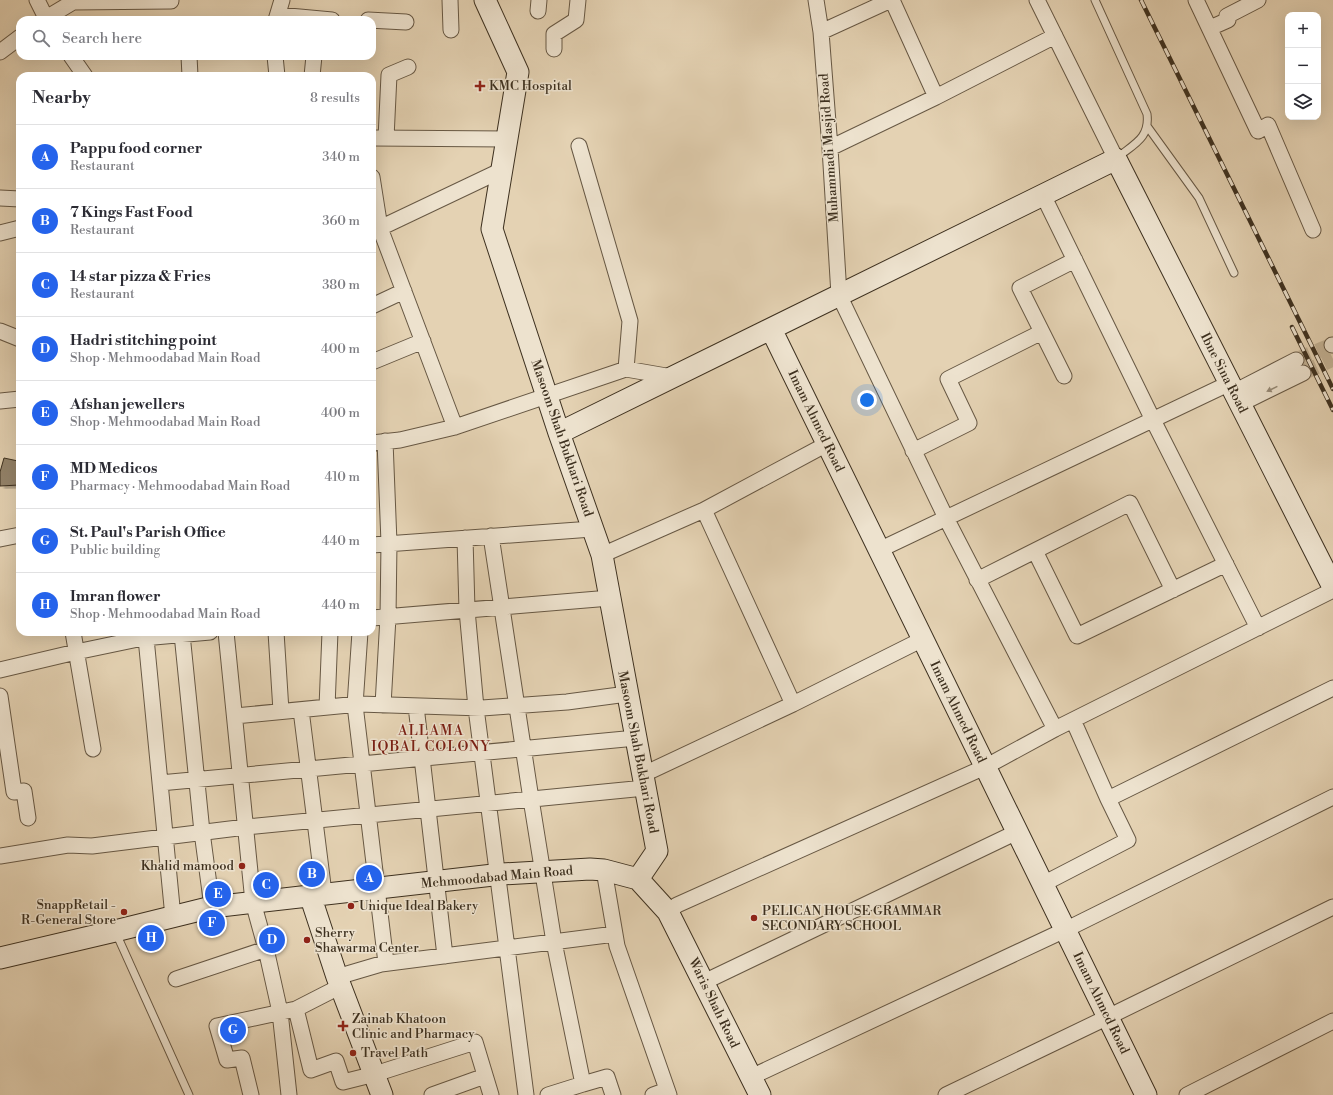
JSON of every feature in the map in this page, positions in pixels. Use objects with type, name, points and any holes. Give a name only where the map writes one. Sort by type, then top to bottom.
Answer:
[{"type":"street","points":[[37,0],[44,16]]},
{"type":"street","points":[[277,16],[282,0]]},
{"type":"street","points":[[450,0],[451,30]]},
{"type":"street","name":"Masoom Shah Bukhari Road","points":[[485,0],[518,72],[492,229],[559,433],[602,554],[657,851],[638,879]]},
{"type":"street","points":[[554,49],[554,34],[576,20],[578,0]]},
{"type":"street","name":"Muhammadi Masjid Road","points":[[816,0],[830,148],[839,295]]},
{"type":"street","points":[[820,32],[892,0],[936,97]]},
{"type":"street","points":[[559,433],[1116,159],[1037,0]]},
{"type":"street","points":[[1196,0],[1258,131],[1268,125],[1313,230]]},
{"type":"street","points":[[1210,28],[1228,20],[1227,16],[1241,4],[1258,0]]},
{"type":"street","points":[[50,16],[73,2],[171,1]]},
{"type":"street","points":[[376,20],[406,22]]},
{"type":"street","points":[[830,148],[936,97],[1055,36]]},
{"type":"street","points":[[0,52],[16,40]]},
{"type":"street","points":[[74,60],[82,72]]},
{"type":"street","points":[[189,60],[190,72]]},
{"type":"street","points":[[276,60],[277,72]]},
{"type":"street","points":[[312,72],[314,60]]},
{"type":"street","points":[[408,67],[389,75],[379,138],[507,139]]},
{"type":"street","points":[[579,146],[630,321],[626,369]]},
{"type":"street","name":"Ibne Sina Road","points":[[1116,159],[1333,587]]},
{"type":"street","points":[[455,426],[404,291],[376,229],[502,170]]},
{"type":"street","points":[[1043,195],[1153,420],[1258,628]]},
{"type":"street","points":[[0,198],[16,199]]},
{"type":"street","points":[[0,233],[16,229]]},
{"type":"street","points":[[1064,376],[1020,288],[1075,260]]},
{"type":"street","points":[[376,304],[404,291]]},
{"type":"street","points":[[839,295],[946,518],[1055,729]]},
{"type":"street","name":"Imam Ahmed Road","points":[[771,329],[1146,1095]]},
{"type":"street","points":[[0,331],[16,337]]},
{"type":"street","points":[[914,451],[969,423],[948,379],[1042,332]]},
{"type":"street","points":[[376,360],[423,341]]},
{"type":"street","points":[[879,550],[1153,420],[1235,393],[1300,367]]},
{"type":"street","points":[[383,705],[388,617],[389,543],[379,442],[400,440],[455,426],[626,369],[672,377]]},
{"type":"street","points":[[0,401],[16,399]]},
{"type":"street","points":[[602,554],[704,510],[827,444]]},
{"type":"street","points":[[977,580],[1130,503],[1173,590]]},
{"type":"street","points":[[704,510],[793,704]]},
{"type":"street","points":[[376,545],[592,529]]},
{"type":"street","points":[[0,539],[16,536]]},
{"type":"street","points":[[492,536],[523,748],[554,942],[583,1084]]},
{"type":"street","points":[[465,538],[467,610],[476,708],[526,1095]]},
{"type":"street","points":[[1035,551],[1078,636],[1226,564]]},
{"type":"street","points":[[638,879],[668,912],[677,905],[985,767],[1055,729],[1333,590]]},
{"type":"street","points":[[376,618],[610,598]]},
{"type":"street","points":[[74,636],[93,749]]},
{"type":"street","points":[[0,670],[148,636]]},
{"type":"street","points":[[152,636],[160,783],[173,917]]},
{"type":"street","points":[[182,636],[202,832],[212,907]]},
{"type":"street","points":[[226,636],[253,902],[266,949],[280,1012],[289,1095]]},
{"type":"street","points":[[276,636],[281,712]]},
{"type":"street","points":[[327,707],[330,636]]},
{"type":"street","points":[[360,636],[355,704],[386,963]]},
{"type":"street","points":[[0,856],[68,845],[92,846],[246,826],[531,799],[644,781],[923,639]]},
{"type":"street","points":[[1108,799],[1333,688]]},
{"type":"street","points":[[235,716],[355,704],[476,708],[567,702],[628,694]]},
{"type":"street","points":[[0,696],[14,792],[24,791],[28,818]]},
{"type":"street","points":[[416,706],[445,956]]},
{"type":"street","points":[[301,710],[314,820],[317,894],[339,981],[382,1095]]},
{"type":"street","points":[[1043,884],[1128,840],[1073,720]]},
{"type":"street","points":[[160,783],[636,738]]},
{"type":"street","points":[[755,1086],[1333,797]]},
{"type":"street","points":[[704,982],[1017,832]]},
{"type":"street","name":"Mehmoodabad Main Road","points":[[0,958],[212,907],[497,874],[590,869],[604,870],[638,879]]},
{"type":"street","points":[[604,870],[617,946],[668,1093],[653,1095]]},
{"type":"street","points":[[946,1095],[1108,1018],[1333,907]]},
{"type":"street","name":"Waris Shah Road","points":[[668,912],[755,1086]]},
{"type":"street","points":[[251,1095],[242,1058],[227,1060],[217,1026],[296,1008],[339,981],[386,963],[615,934]]},
{"type":"street","points":[[176,979],[266,949]]},
{"type":"street","points":[[296,1008],[311,1070],[336,1062],[343,1082],[375,1074],[475,1042],[491,1095]]},
{"type":"street","points":[[1187,1095],[1333,1021]]},
{"type":"street","points":[[432,1095],[485,1076]]},
{"type":"street","points":[[548,1095],[607,1077],[613,1095]]},
{"type":"lane","points":[[1095,0],[1147,114],[1147,126],[1144,135],[1116,159]]},
{"type":"lane","points":[[1147,126],[1199,198],[1234,273]]},
{"type":"lane","points":[[115,931],[188,1095]]},
{"type":"building","points":[[4,458],[16,461],[16,485],[0,486],[0,472]]},
{"type":"tunnel","points":[[1296,360],[1332,345]]},
{"type":"tunnel","points":[[1303,373],[1333,359]]},
{"type":"railway","points":[[1141,0],[1333,389]]},
{"type":"railway","points":[[1292,327],[1333,410]]},
{"type":"place","name":"KMC Hospital","points":[[480,86]]},
{"type":"place","name":"Khalid mamood","points":[[242,866]]},
{"type":"place","name":"7 Kings Fast Food","points":[[312,874]]},
{"type":"place","name":"Pappu food corner","points":[[369,878]]},
{"type":"place","name":"14 star pizza & Fries","points":[[266,885]]},
{"type":"place","name":"Afshan jewellers","points":[[218,894]]},
{"type":"place","name":"Unique Ideal Bakery","points":[[351,906]]},
{"type":"place","name":"SnappRetail - R-General Store","points":[[124,912]]},
{"type":"place","name":"PELICAN HOUSE GRAMMAR SECONDARY SCHOOL","points":[[754,918]]},
{"type":"place","name":"MD Medicos","points":[[212,923]]},
{"type":"place","name":"Imran flower","points":[[151,938]]},
{"type":"place","name":"Hadri stitching point","points":[[272,940]]},
{"type":"place","name":"Sherry Shawarma Center","points":[[307,940]]},
{"type":"place","name":"Zainab Khatoon Clinic and Pharmacy","points":[[343,1026]]},
{"type":"place","name":"St. Paul's Parish Office","points":[[233,1030]]},
{"type":"place","name":"Travel Path","points":[[353,1053]]},
{"type":"district","name":"ALLAMA IQBAL COLONY","points":[[431,740]]}]
